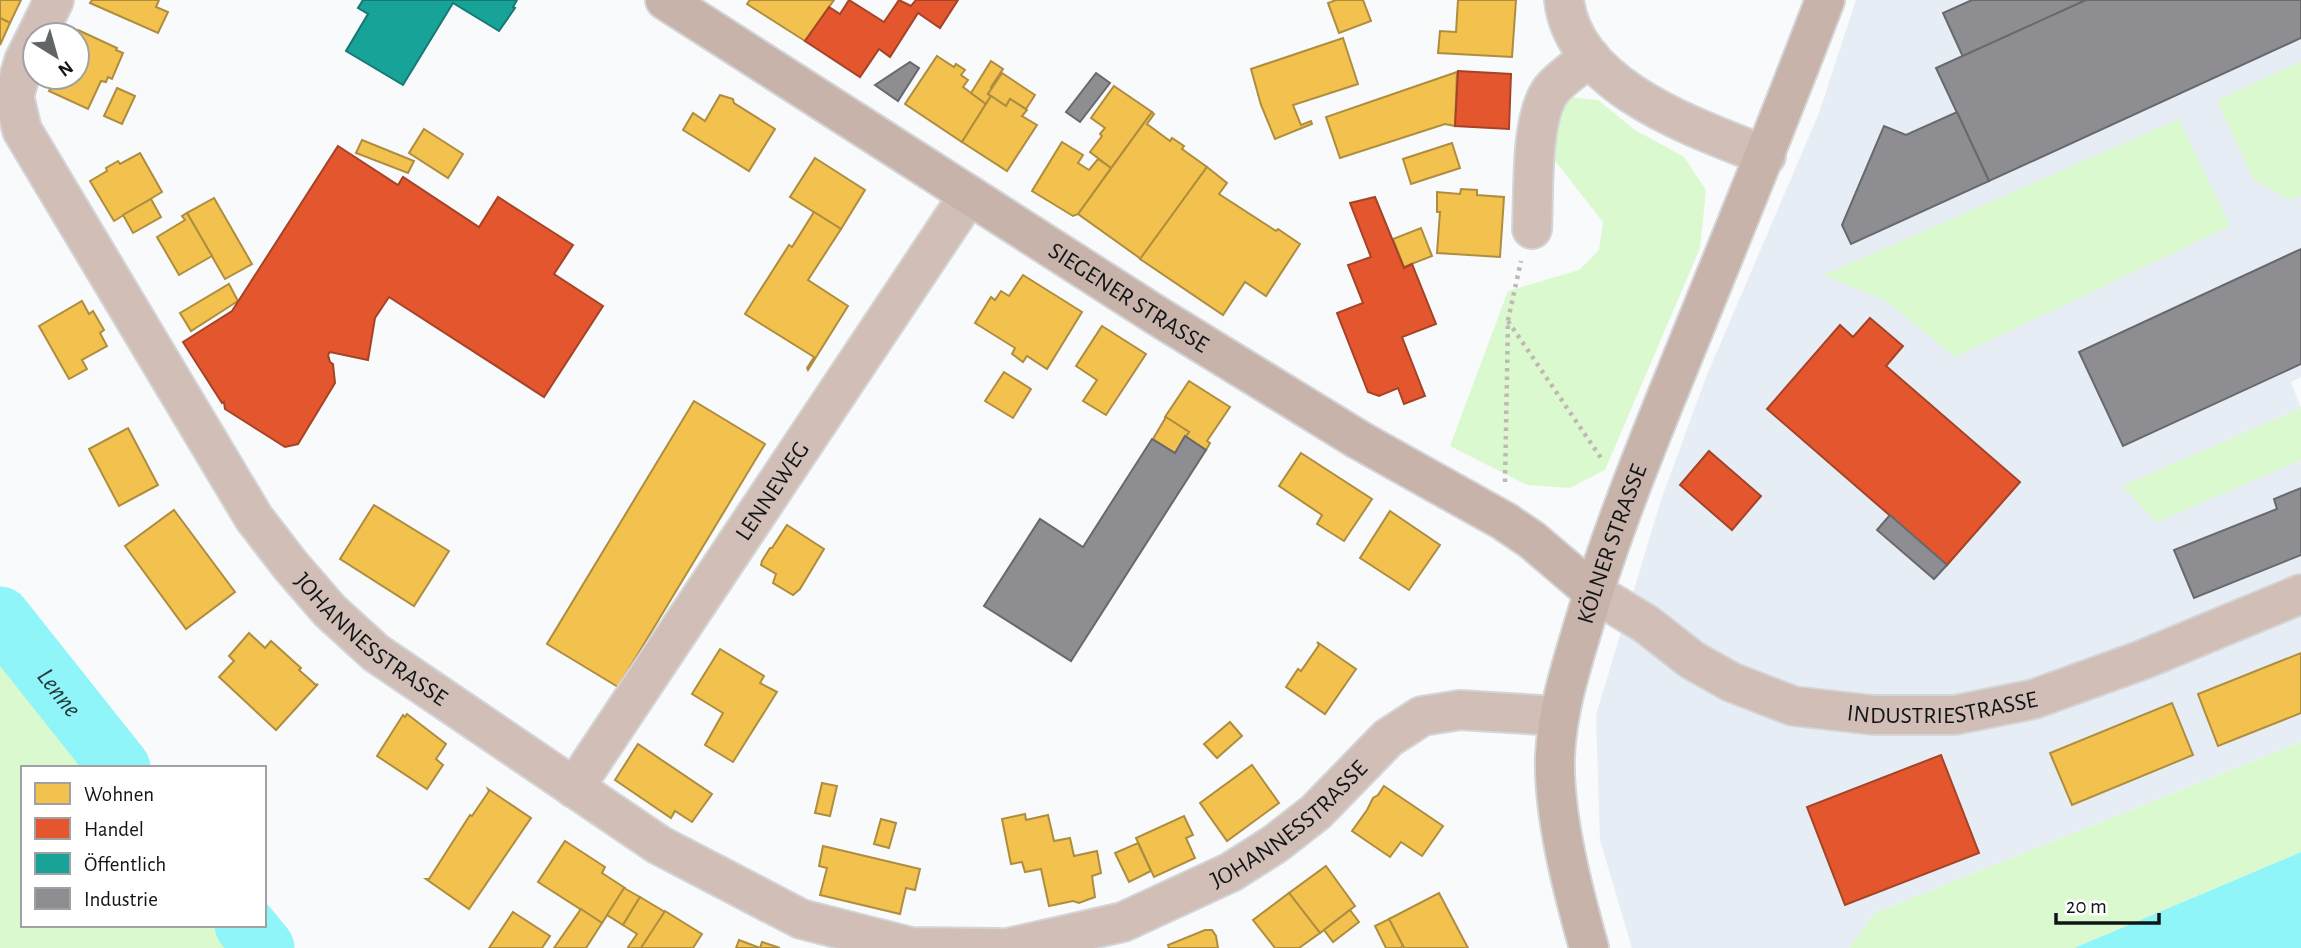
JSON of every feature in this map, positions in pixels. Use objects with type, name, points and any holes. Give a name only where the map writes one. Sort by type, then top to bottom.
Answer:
[{"type":"main road","name":"SIEGENER STRASSE","points":[[665,0],[1160,317],[1359,440],[1504,521],[1532,540],[1593,592]]},
{"type":"main road","name":"KÖLNER STRASSE","points":[[1586,936],[1558,804],[1555,757],[1558,716],[1593,592],[1634,475],[1766,156],[1825,0]]},
{"type":"street","name":"JOHANNESSTRASSE","points":[[44,21],[54,0]]},
{"type":"street","points":[[1564,0],[1569,22],[1590,57],[1614,80],[1662,113],[1766,156]]},
{"type":"street","points":[[1532,229],[1538,121],[1544,102],[1553,87],[1590,57]]},
{"type":"street","name":"JOHANNESSTRASSE","points":[[21,72],[14,96],[22,130],[254,517],[290,566],[330,611],[376,653],[659,845],[801,919],[911,947],[999,948]]},
{"type":"street","name":"LENNEWEG","points":[[574,788],[968,194]]},
{"type":"street","name":"INDUSTRIESTRASSE","points":[[1593,592],[1646,624],[1692,660],[1731,682],[1793,706],[1873,715],[1955,715],[2034,699],[2142,660],[2301,594]]},
{"type":"street","name":"JOHANNESSTRASSE","points":[[1008,948],[1123,922],[1231,872],[1275,844],[1316,812],[1388,738],[1422,716],[1460,710],[1558,716]]},
{"type":"path","points":[[1504,521],[1508,320],[1516,276],[1532,229]]},
{"type":"path","points":[[1508,320],[1602,461],[1634,475]]},
{"type":"shaded area","points":[[1856,0],[2301,0],[2301,377],[2291,382],[2301,408],[2123,486],[2157,521],[2301,460],[2301,742],[1875,913],[1849,948],[1632,948],[1600,840],[1596,715],[1661,500],[1707,375],[1819,113]]},
{"type":"green space","points":[[2301,61],[2301,195],[2291,200],[2254,180],[2217,101]]},
{"type":"green space","points":[[1570,97],[1598,100],[1635,130],[1684,157],[1706,190],[1700,248],[1605,470],[1570,488],[1527,485],[1450,446],[1508,291],[1579,270],[1599,250],[1603,222],[1552,157],[1555,111]]},
{"type":"green space","points":[[2179,119],[2230,226],[1955,357],[1886,301],[1824,275]]},
{"type":"green space","points":[[2301,408],[2301,460],[2157,522],[2122,486]]},
{"type":"green space","points":[[0,590],[136,766],[21,766],[21,927],[261,927],[277,948],[0,948]]},
{"type":"green space","points":[[2301,742],[2301,852],[2074,948],[1849,948],[1875,913]]},
{"type":"water","points":[[2301,852],[2301,948],[2074,948],[2287,858]]},
{"type":"building: Wohnen","points":[[0,0],[21,0],[10,23],[0,18]]},
{"type":"building: Wohnen","points":[[92,0],[159,0],[156,7],[168,12],[158,33],[90,3]]},
{"type":"building: Wohnen","points":[[750,0],[834,0],[805,41],[747,4]]},
{"type":"building: Wohnen","points":[[1336,0],[1363,0],[1371,21],[1339,33],[1328,3]]},
{"type":"building: Wohnen","points":[[1458,0],[1516,0],[1512,57],[1438,53],[1440,31],[1456,32]]},
{"type":"building: Wohnen","points":[[0,18],[10,23],[0,45]]},
{"type":"building: Wohnen","points":[[91,36],[123,53],[112,79],[108,77],[106,82],[101,81],[88,109],[49,91],[91,91]]},
{"type":"building: Wohnen","points":[[1343,38],[1358,84],[1293,105],[1301,125],[1311,121],[1312,124],[1275,139],[1261,105],[1251,69]]},
{"type":"building: Wohnen","points":[[937,56],[954,67],[956,64],[965,70],[961,75],[968,80],[963,87],[986,104],[962,142],[905,104]]},
{"type":"building: Wohnen","points":[[991,61],[1003,69],[991,87],[988,94],[991,96],[986,104],[971,93]]},
{"type":"building: Wohnen","points":[[1457,72],[1455,126],[1445,124],[1340,158],[1326,117]]},
{"type":"building: Wohnen","points":[[1002,73],[1035,95],[1026,109],[1010,99],[1006,106],[988,94]]},
{"type":"building: Wohnen","points":[[1114,86],[1152,112],[1111,168],[1090,152],[1105,128],[1091,118]]},
{"type":"building: Wohnen","points":[[117,88],[135,96],[122,124],[104,116]]},
{"type":"building: Wohnen","points":[[720,95],[733,99],[734,103],[775,129],[749,171],[683,130],[693,113],[705,121]]},
{"type":"building: Wohnen","points":[[991,96],[1006,106],[1010,99],[1027,110],[1022,116],[1037,125],[1007,171],[962,142]]},
{"type":"building: Wohnen","points":[[1152,112],[1154,114],[1147,124],[1170,141],[1172,138],[1184,146],[1182,149],[1207,167],[1141,259],[1078,214]]},
{"type":"building: Wohnen","points":[[424,129],[463,154],[448,178],[409,153]]},
{"type":"building: Wohnen","points":[[362,140],[414,161],[408,173],[356,153]]},
{"type":"building: Wohnen","points":[[1062,142],[1083,155],[1078,163],[1089,170],[1098,159],[1111,168],[1078,214],[1073,216],[1032,191]]},
{"type":"building: Wohnen","points":[[1452,143],[1460,168],[1411,184],[1403,159]]},
{"type":"building: Wohnen","points":[[140,153],[162,192],[114,221],[90,181],[118,161],[120,164]]},
{"type":"building: Wohnen","points":[[815,158],[865,190],[841,229],[790,197]]},
{"type":"building: Wohnen","points":[[1207,167],[1227,183],[1219,194],[1300,244],[1266,296],[1245,282],[1223,315],[1140,259]]},
{"type":"building: Wohnen","points":[[1461,189],[1477,190],[1477,195],[1504,197],[1500,257],[1437,253],[1440,212],[1437,212],[1437,192],[1460,194]]},
{"type":"building: Wohnen","points":[[214,198],[252,264],[225,279],[187,213]]},
{"type":"building: Wohnen","points":[[151,199],[161,217],[133,233],[123,215]]},
{"type":"building: Wohnen","points":[[814,212],[841,229],[808,280],[848,306],[808,370],[814,357],[745,314],[789,245],[792,247]]},
{"type":"building: Wohnen","points":[[187,213],[212,256],[179,275],[157,237],[185,220],[182,216]]},
{"type":"building: Wohnen","points":[[1421,228],[1432,256],[1404,267],[1393,239]]},
{"type":"building: Wohnen","points":[[1023,275],[1082,312],[1047,369],[1027,356],[1023,362],[1012,354],[1015,348],[975,323],[991,297],[995,300],[1001,291],[1009,296]]},
{"type":"building: Wohnen","points":[[229,284],[238,301],[191,331],[180,313]]},
{"type":"building: Wohnen","points":[[82,301],[89,314],[93,311],[104,330],[100,333],[107,346],[82,360],[87,369],[69,379],[39,326]]},
{"type":"building: Wohnen","points":[[1102,326],[1146,354],[1106,415],[1083,401],[1097,380],[1076,366]]},
{"type":"building: Wohnen","points":[[1004,372],[1031,389],[1013,418],[985,401]]},
{"type":"building: Wohnen","points":[[1189,381],[1230,407],[1207,441],[1210,443],[1206,450],[1185,436],[1189,432],[1165,417]]},
{"type":"building: Wohnen","points":[[694,401],[765,444],[618,687],[547,644]]},
{"type":"building: Wohnen","points":[[1166,417],[1189,432],[1175,453],[1153,439]]},
{"type":"building: Wohnen","points":[[128,428],[158,485],[119,506],[89,449]]},
{"type":"building: Wohnen","points":[[1301,453],[1372,499],[1344,541],[1317,524],[1322,515],[1279,486]]},
{"type":"building: Wohnen","points":[[374,505],[449,551],[414,606],[340,559]]},
{"type":"building: Wohnen","points":[[174,510],[235,592],[186,629],[125,546]]},
{"type":"building: Wohnen","points":[[1390,511],[1440,545],[1409,590],[1360,558]]},
{"type":"building: Wohnen","points":[[787,525],[824,549],[800,589],[793,595],[773,583],[776,574],[761,565]]},
{"type":"building: Wohnen","points":[[249,633],[265,648],[271,641],[301,668],[299,670],[318,684],[276,730],[219,677],[234,661],[229,656]]},
{"type":"building: Wohnen","points":[[1317,642],[1356,669],[1325,714],[1286,687],[1319,645]]},
{"type":"building: Wohnen","points":[[720,649],[764,676],[760,683],[777,692],[733,762],[705,745],[723,713],[692,694]]},
{"type":"building: Wohnen","points":[[2301,653],[2301,713],[2218,746],[2198,694]]},
{"type":"building: Wohnen","points":[[2172,703],[2193,755],[2072,805],[2050,753]]},
{"type":"building: Wohnen","points":[[407,714],[446,744],[436,759],[443,765],[427,789],[377,756],[403,715],[405,717]]},
{"type":"building: Wohnen","points":[[1230,722],[1242,736],[1217,758],[1204,744]]},
{"type":"building: Wohnen","points":[[638,744],[712,794],[692,822],[675,811],[671,818],[615,780]]},
{"type":"building: Wohnen","points":[[1252,765],[1279,803],[1227,841],[1200,803]]},
{"type":"building: Wohnen","points":[[822,783],[837,786],[830,816],[815,813]]},
{"type":"building: Wohnen","points":[[1384,786],[1443,826],[1422,856],[1401,842],[1390,857],[1352,831]]},
{"type":"building: Wohnen","points":[[488,789],[531,818],[469,909],[426,879],[429,879]]},
{"type":"building: Wohnen","points":[[1025,814],[1026,820],[1048,815],[1054,841],[1070,838],[1074,856],[1097,851],[1101,873],[1092,876],[1095,897],[1079,903],[1073,901],[1049,906],[1041,869],[1025,872],[1022,862],[1011,864],[1002,819]]},
{"type":"building: Wohnen","points":[[1184,816],[1193,835],[1186,838],[1195,858],[1154,877],[1136,838]]},
{"type":"building: Wohnen","points":[[881,819],[896,823],[889,848],[874,844]]},
{"type":"building: Wohnen","points":[[565,841],[605,867],[602,873],[625,888],[602,923],[538,882]]},
{"type":"building: Wohnen","points":[[1138,843],[1151,871],[1129,882],[1115,853]]},
{"type":"building: Wohnen","points":[[823,846],[920,869],[915,890],[906,888],[900,914],[820,895],[827,868],[819,866]]},
{"type":"building: Wohnen","points":[[1326,866],[1355,906],[1320,933],[1289,893]]},
{"type":"building: Wohnen","points":[[624,888],[640,897],[623,925],[607,915]]},
{"type":"building: Wohnen","points":[[1289,893],[1320,933],[1299,948],[1275,948],[1253,920]]},
{"type":"building: Wohnen","points":[[1439,893],[1468,948],[1404,948],[1389,919]]},
{"type":"building: Wohnen","points":[[640,897],[665,912],[641,948],[630,948],[628,947],[637,934],[623,925]]},
{"type":"building: Wohnen","points":[[581,909],[602,923],[586,948],[554,948]]},
{"type":"building: Wohnen","points":[[1350,910],[1359,922],[1333,942],[1324,930]]},
{"type":"building: Wohnen","points":[[665,911],[702,934],[693,948],[641,948]]},
{"type":"building: Wohnen","points":[[513,912],[550,936],[542,948],[489,948]]},
{"type":"building: Wohnen","points":[[1389,919],[1403,946],[1400,948],[1386,948],[1375,926]]},
{"type":"building: Wohnen","points":[[1205,930],[1212,930],[1218,948],[1169,948],[1168,945]]},
{"type":"building: Wohnen","points":[[739,940],[760,948],[736,948]]},
{"type":"building: Wohnen","points":[[762,942],[780,948],[760,948]]},
{"type":"building: Handel","points":[[849,0],[884,22],[899,0],[911,6],[916,0],[958,0],[940,28],[918,13],[890,57],[879,49],[860,77],[805,41],[829,7],[840,14]]},
{"type":"building: Handel","points":[[1458,71],[1511,74],[1509,129],[1455,126]]},
{"type":"building: Handel","points":[[338,146],[398,185],[403,177],[479,227],[498,197],[573,245],[554,274],[603,306],[544,397],[389,297],[375,318],[368,360],[330,352],[328,355],[333,364],[335,383],[298,444],[285,447],[225,409],[224,402],[222,403],[183,342],[232,311]]},
{"type":"building: Handel","points":[[1375,197],[1404,268],[1412,264],[1436,324],[1402,337],[1425,396],[1404,404],[1398,388],[1379,396],[1368,392],[1337,313],[1363,303],[1348,265],[1371,257],[1350,203]]},
{"type":"building: Handel","points":[[1870,318],[1903,346],[1886,366],[2020,482],[1947,565],[1767,409],[1840,325],[1853,337]]},
{"type":"building: Handel","points":[[1709,451],[1761,496],[1732,530],[1680,485]]},
{"type":"building: Handel","points":[[1941,755],[1979,853],[1845,905],[1807,807]]},
{"type":"building: Öffentlich","points":[[363,0],[517,0],[513,7],[515,8],[499,31],[453,3],[403,85],[346,51],[368,14],[358,8]]},
{"type":"building: Industrie","points":[[1972,0],[2086,0],[1963,57],[1943,13]]},
{"type":"building: Industrie","points":[[2086,0],[2301,0],[2301,38],[1989,181],[1936,68]]},
{"type":"building: Industrie","points":[[910,62],[919,68],[898,101],[875,85]]},
{"type":"building: Industrie","points":[[1096,73],[1110,83],[1080,122],[1066,112]]},
{"type":"building: Industrie","points":[[1957,112],[1989,181],[1851,244],[1842,225],[1884,126],[1906,135]]},
{"type":"building: Industrie","points":[[2301,249],[2301,364],[2123,446],[2079,352]]},
{"type":"building: Industrie","points":[[1185,436],[1206,450],[1071,661],[984,606],[1040,519],[1083,547],[1152,439],[1175,453]]},
{"type":"building: Industrie","points":[[2301,488],[2301,555],[2194,598],[2174,550],[2277,509],[2274,499]]},
{"type":"building: Industrie","points":[[1890,515],[1947,565],[1934,579],[1877,530]]},
{"type":"waterway","name":"Lenne","points":[[0,617],[118,766]]},
{"type":"waterway","name":"Lenne","points":[[247,927],[264,948]]}]
